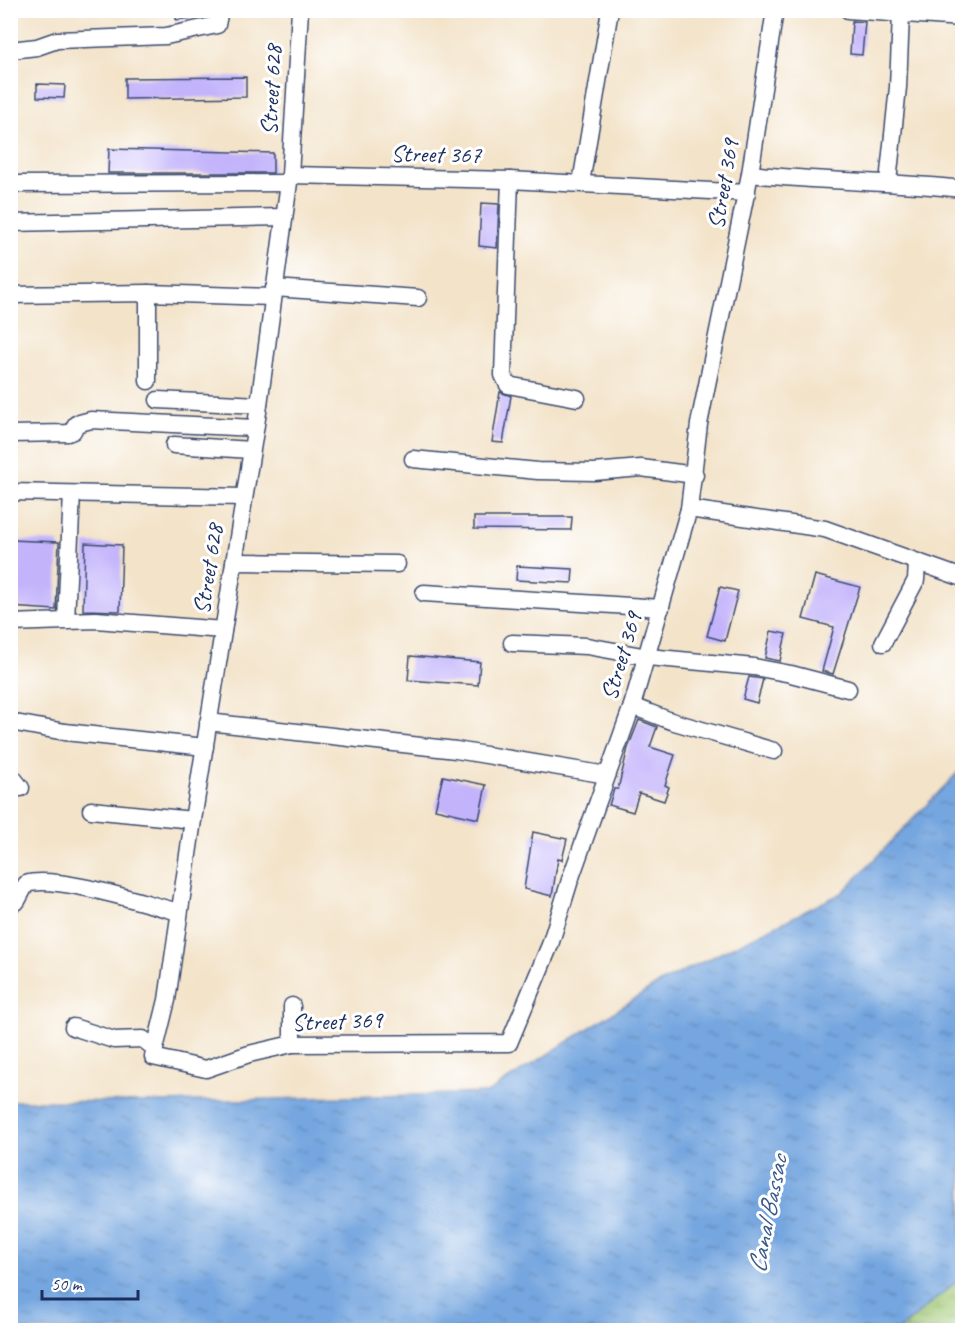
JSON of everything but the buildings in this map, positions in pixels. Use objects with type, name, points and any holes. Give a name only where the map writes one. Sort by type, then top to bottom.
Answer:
[{"type":"street","points":[[10,50],[38,47],[57,40],[166,36],[217,26],[220,10]]},
{"type":"street","name":"Street 628","points":[[154,1048],[167,1000],[208,722],[259,405],[289,179],[300,10]]},
{"type":"street","points":[[581,183],[610,10]]},
{"type":"street","name":"Street 369","points":[[154,1048],[153,1057],[206,1069],[249,1054],[292,1044],[509,1043],[550,945],[632,706],[689,509],[695,475],[699,424],[747,193],[775,10]]},
{"type":"street","points":[[848,10],[963,18]]},
{"type":"street","points":[[888,182],[898,87],[901,15]]},
{"type":"street","points":[[750,174],[812,181],[888,182],[963,189]]},
{"type":"street","name":"Street 367","points":[[10,184],[289,179],[510,180],[747,193]]},
{"type":"street","points":[[510,180],[503,375],[508,385],[577,398]]},
{"type":"street","points":[[10,223],[284,217]]},
{"type":"street","points":[[10,295],[274,292],[418,298]]},
{"type":"street","points":[[148,293],[148,381]]},
{"type":"street","points":[[158,400],[259,405]]},
{"type":"street","points":[[10,434],[68,433],[73,431],[76,424],[91,420],[255,428]]},
{"type":"street","points":[[174,445],[251,450]]},
{"type":"street","points":[[413,459],[538,471],[594,472],[641,468],[695,475]]},
{"type":"street","points":[[10,492],[243,497]]},
{"type":"street","points":[[66,620],[72,494]]},
{"type":"street","points":[[689,509],[825,530],[960,577]]},
{"type":"street","points":[[234,562],[397,564]]},
{"type":"street","points":[[883,643],[916,580],[917,563]]},
{"type":"street","points":[[424,593],[661,608]]},
{"type":"street","points":[[10,623],[66,620],[223,630]]},
{"type":"street","points":[[512,643],[587,646],[648,657],[754,667],[848,689]]},
{"type":"street","points":[[632,706],[671,721],[774,751]]},
{"type":"street","points":[[10,722],[65,732],[205,747]]},
{"type":"street","points":[[208,722],[456,750],[607,775]]},
{"type":"street","points":[[10,774],[21,788]]},
{"type":"street","points":[[91,810],[193,820]]},
{"type":"street","points":[[10,903],[17,901],[26,884],[40,881],[180,912]]},
{"type":"street","points":[[292,1006],[292,1044]]},
{"type":"street","points":[[73,1027],[114,1040],[143,1039],[154,1048]]},
{"type":"green space","points":[[962,1277],[962,1330],[899,1330]]},
{"type":"water","name":"Canal Bassac","points":[[962,768],[962,1277],[899,1330],[11,1330],[11,1101],[165,1102],[487,1093],[658,984],[842,893]]}]
